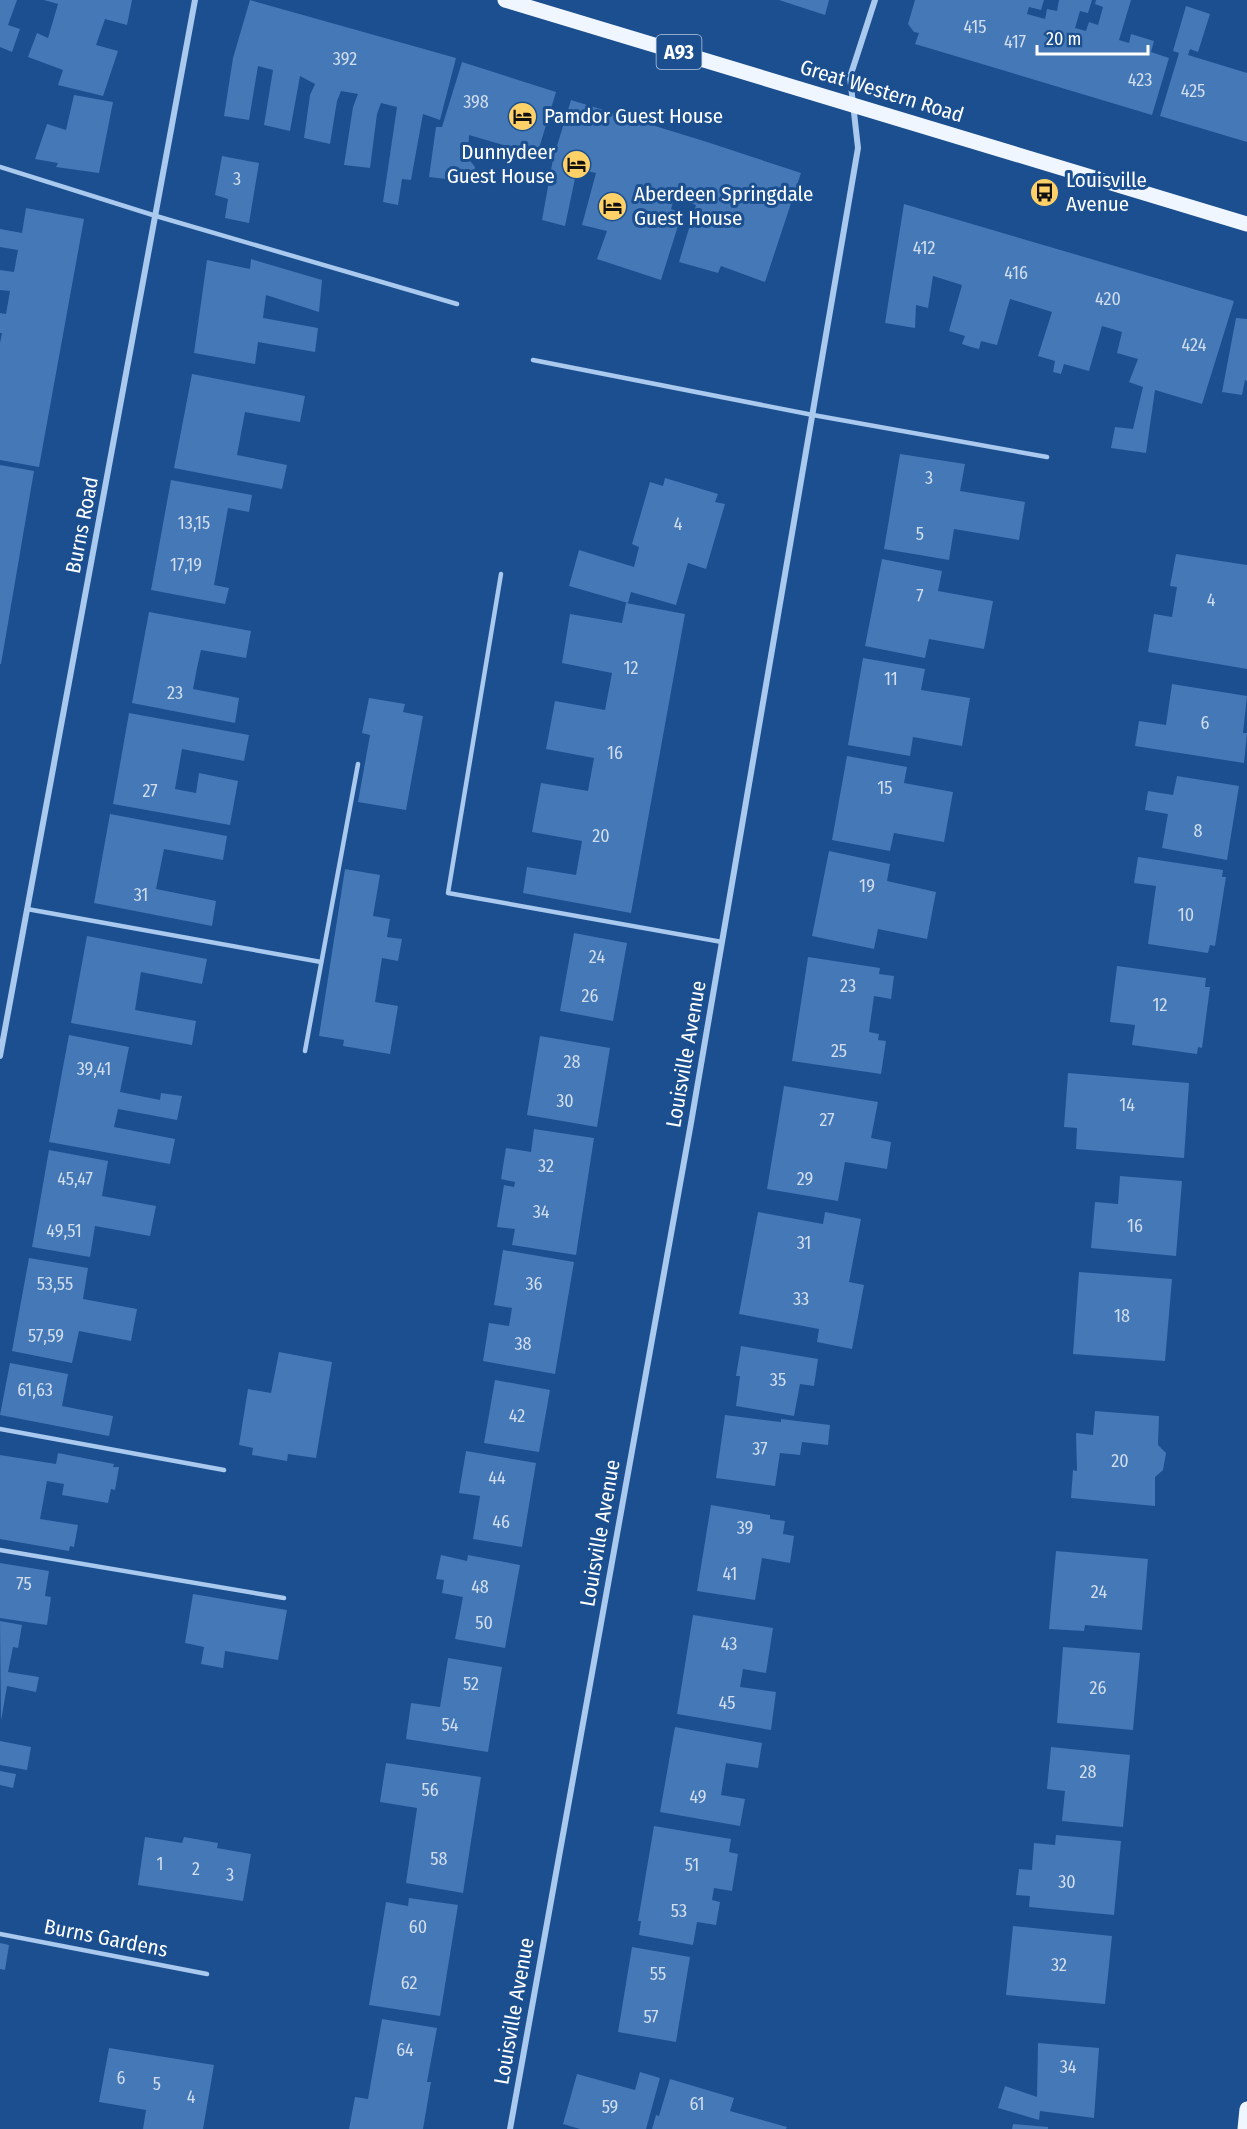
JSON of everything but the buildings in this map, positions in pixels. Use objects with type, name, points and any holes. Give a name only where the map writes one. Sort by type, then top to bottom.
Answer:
[{"type":"main road","name":"Great Western Road","points":[[505,0],[1247,224]]},
{"type":"main road","points":[[1245,2129],[1247,2109]]},
{"type":"street","name":"Burns Road","points":[[0,1056],[195,0]]},
{"type":"street","name":"Louisville Avenue","points":[[510,2129],[722,942],[858,148],[850,77],[875,0]]},
{"type":"lane","points":[[0,167],[156,216],[457,303]]},
{"type":"lane","points":[[533,360],[813,416],[1047,457]]},
{"type":"lane","points":[[501,574],[448,893],[722,942]]},
{"type":"lane","points":[[305,1051],[358,764]]},
{"type":"lane","points":[[27,909],[321,962]]},
{"type":"lane","points":[[0,1429],[224,1470]]},
{"type":"lane","points":[[0,1550],[284,1598]]},
{"type":"lane","name":"Burns Gardens","points":[[0,1934],[207,1974]]},
{"type":"place","name":"Pamdor Guest House","points":[[523,116]]},
{"type":"place","name":"Dunnydeer Guest House","points":[[576,164]]},
{"type":"place","name":"Louisville Avenue","points":[[1045,192]]},
{"type":"place","name":"Aberdeen Springdale Guest House","points":[[613,206]]}]
